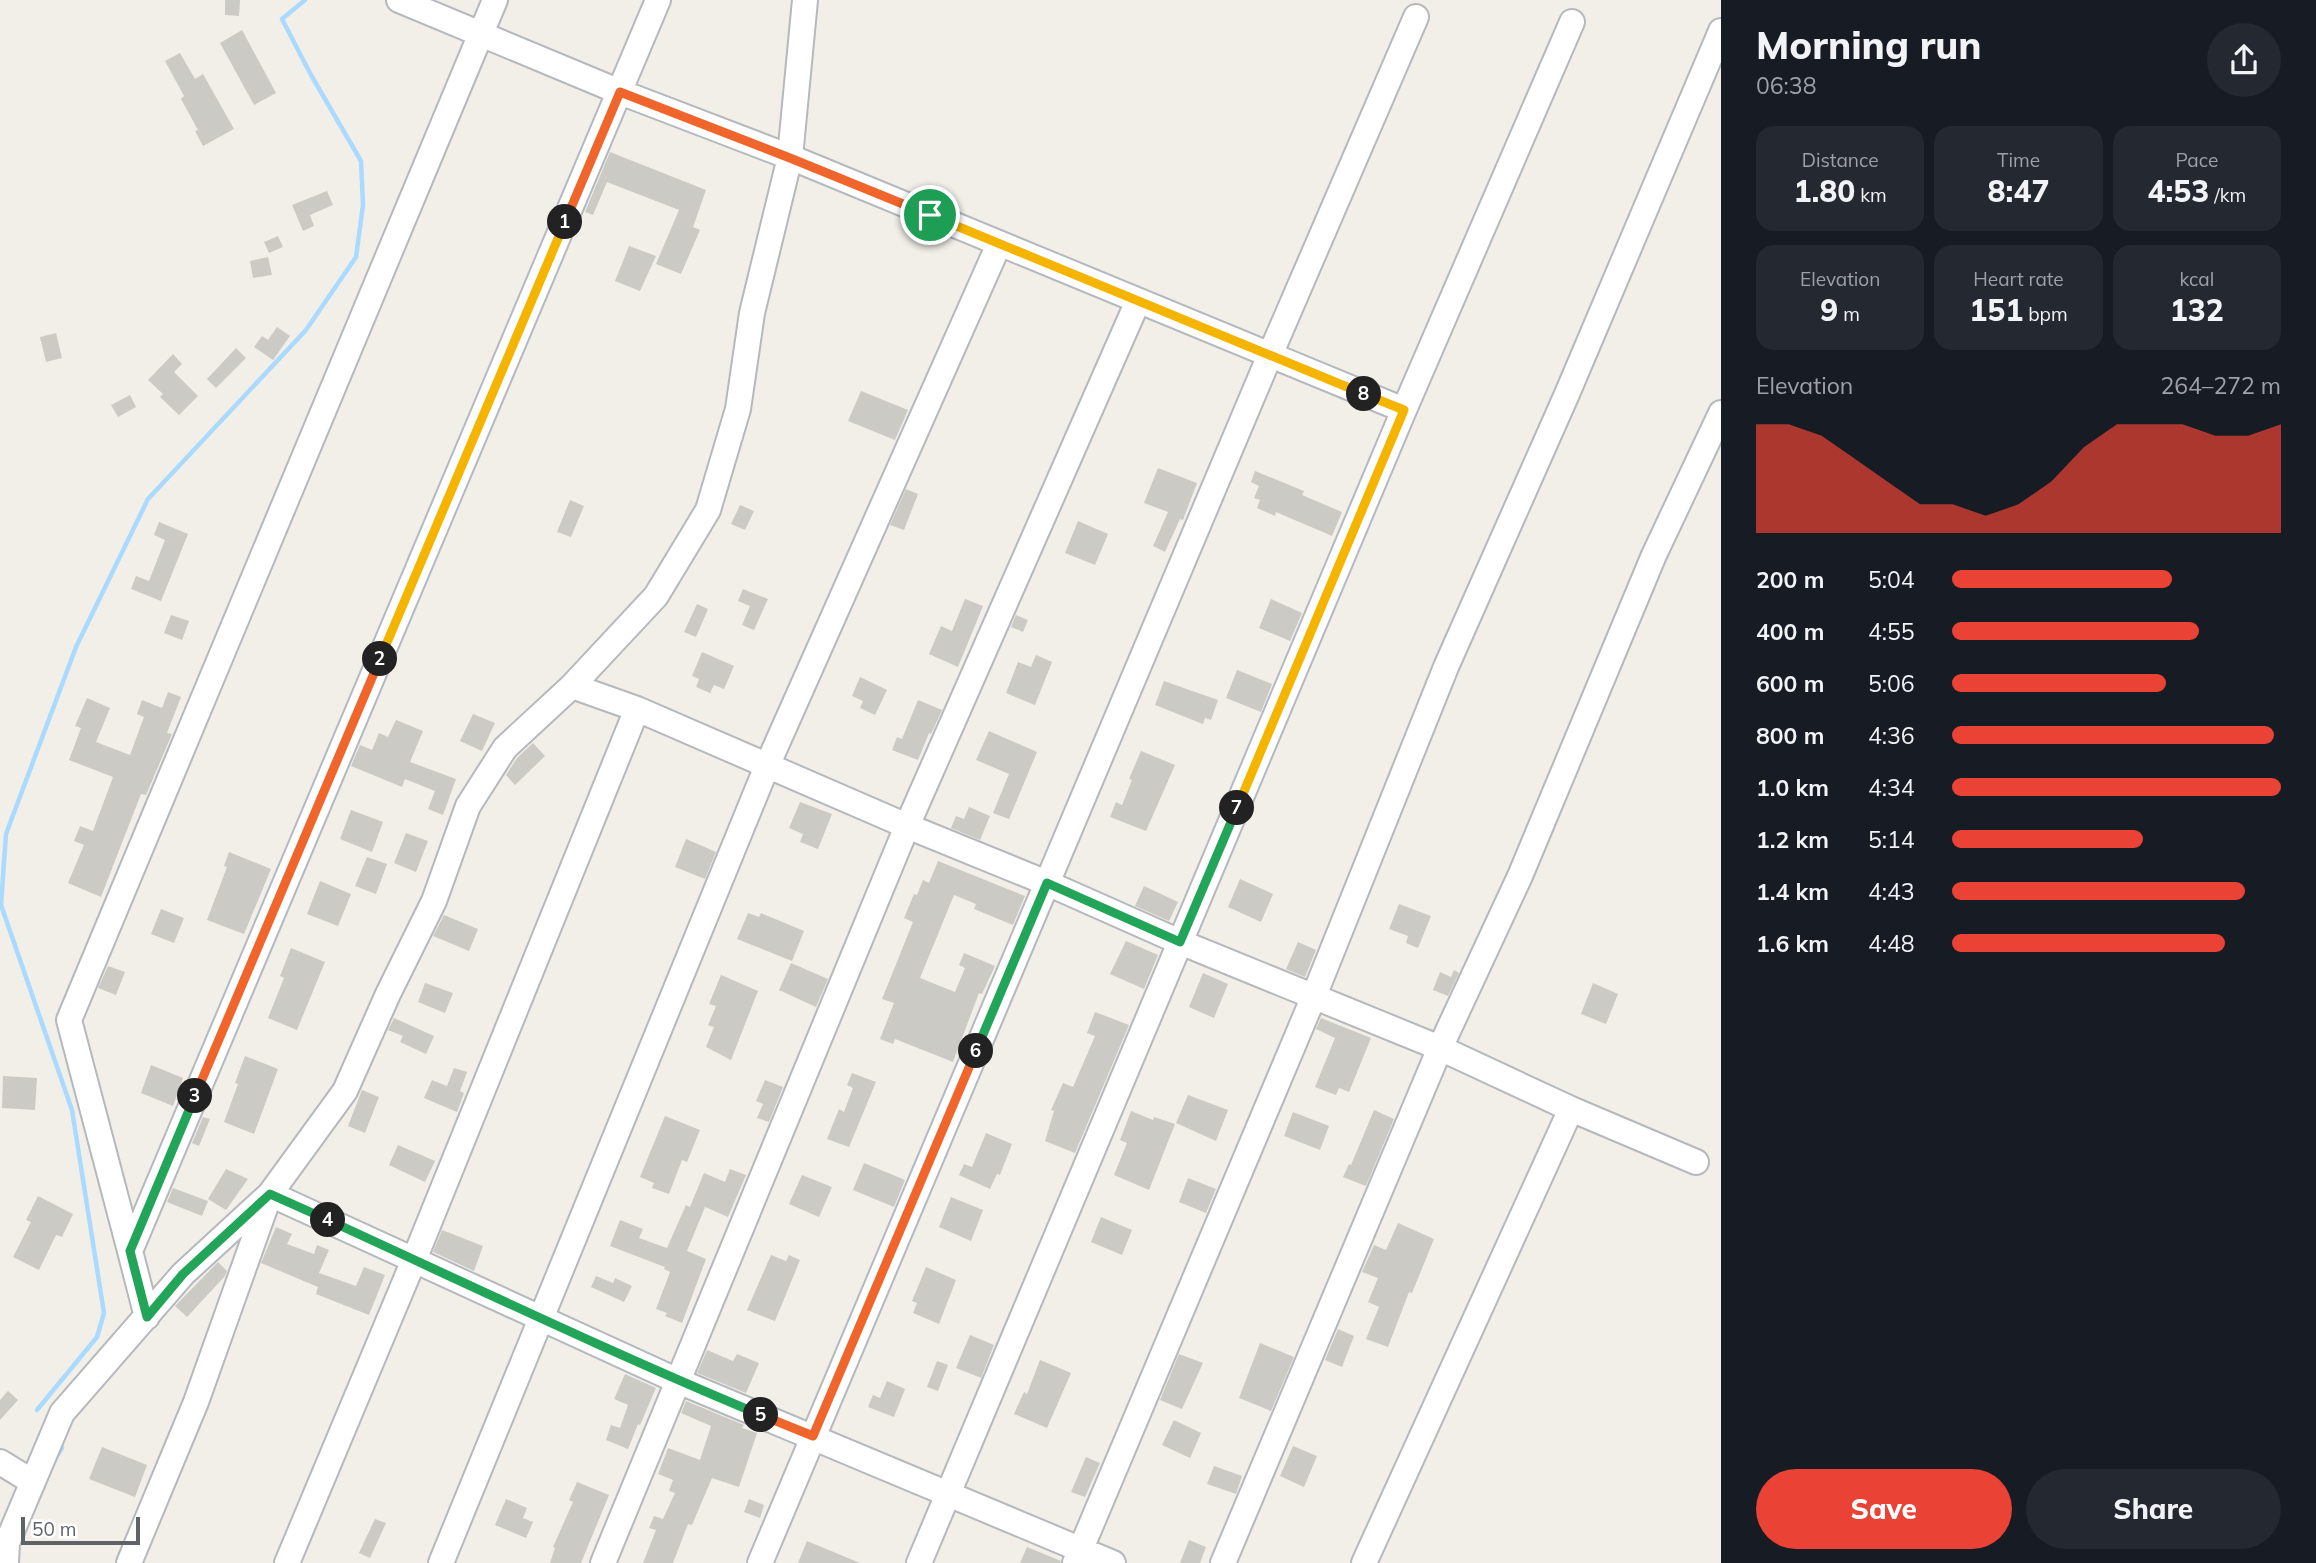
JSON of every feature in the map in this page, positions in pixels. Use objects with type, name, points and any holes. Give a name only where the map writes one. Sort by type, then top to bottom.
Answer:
[{"type":"street","points":[[399,0],[1404,410]]},
{"type":"street","points":[[147,1317],[69,1020],[495,0]]},
{"type":"street","points":[[130,1251],[658,0]]},
{"type":"street","points":[[6,1563],[7,1543],[62,1413],[183,1274],[270,1194],[345,1091],[388,994],[434,901],[468,807],[505,748],[572,686],[656,596],[708,510],[738,409],[752,313],[790,158],[805,0]]},
{"type":"street","points":[[760,1563],[1270,355],[1416,17]]},
{"type":"street","points":[[919,1563],[1404,410],[1572,22]]},
{"type":"street","points":[[1078,1556],[1314,996],[1447,667],[1567,394],[1721,31]]},
{"type":"street","points":[[442,1563],[767,766],[999,243]]},
{"type":"street","points":[[603,1563],[907,826],[1138,301]]},
{"type":"street","points":[[1223,1563],[1440,1048],[1520,876],[1654,555],[1721,414]]},
{"type":"street","points":[[572,686],[637,709],[1180,942],[1440,1048],[1571,1109],[1696,1162]]},
{"type":"street","points":[[287,1563],[414,1260],[637,709]]},
{"type":"street","points":[[1364,1563],[1571,1109]]},
{"type":"street","points":[[270,1194],[678,1381],[813,1436],[1078,1556],[1113,1563]]},
{"type":"street","points":[[129,1563],[196,1402],[270,1194]]},
{"type":"street","points":[[0,1462],[32,1481]]},
{"type":"building","points":[[225,0],[240,0],[239,16],[225,15]]},
{"type":"building","points":[[242,30],[276,93],[254,105],[220,43]]},
{"type":"building","points":[[180,53],[195,79],[203,74],[234,129],[203,146],[195,131],[198,130],[181,99],[184,96],[165,61]]},
{"type":"building","points":[[610,152],[706,190],[693,227],[700,230],[681,274],[656,264],[679,210],[607,182],[593,215],[585,212]]},
{"type":"building","points":[[327,191],[333,205],[310,215],[314,226],[303,231],[292,205]]},
{"type":"building","points":[[278,236],[283,247],[269,253],[264,242]]},
{"type":"building","points":[[629,246],[656,256],[640,291],[615,281]]},
{"type":"building","points":[[268,257],[272,275],[253,278],[250,261]]},
{"type":"building","points":[[277,327],[290,336],[273,360],[254,347],[262,336],[268,340]]},
{"type":"building","points":[[56,333],[62,358],[46,362],[40,337]]},
{"type":"building","points":[[236,348],[246,358],[216,388],[207,379]]},
{"type":"building","points":[[173,354],[182,364],[174,372],[198,396],[179,415],[160,397],[163,394],[148,380]]},
{"type":"building","points":[[861,391],[908,410],[895,440],[848,421]]},
{"type":"building","points":[[130,395],[136,407],[118,417],[111,405]]},
{"type":"building","points":[[1158,468],[1197,483],[1183,520],[1180,519],[1165,552],[1153,546],[1168,512],[1144,503]]},
{"type":"building","points":[[1255,471],[1304,491],[1302,495],[1342,512],[1332,536],[1276,512],[1275,516],[1257,508],[1260,500],[1254,498],[1259,486],[1251,482]]},
{"type":"building","points":[[906,489],[918,494],[904,530],[890,525]]},
{"type":"building","points":[[570,500],[584,506],[571,537],[557,532]]},
{"type":"building","points":[[740,505],[754,511],[745,530],[731,524]]},
{"type":"building","points":[[1078,521],[1108,534],[1095,565],[1065,553]]},
{"type":"building","points":[[159,522],[188,534],[161,601],[131,589],[136,576],[149,581],[165,540],[154,535]]},
{"type":"building","points":[[743,589],[768,599],[754,630],[742,625],[750,606],[738,601]]},
{"type":"building","points":[[965,599],[983,606],[958,667],[929,654],[941,626],[952,631]]},
{"type":"building","points":[[1271,599],[1302,613],[1290,641],[1259,628]]},
{"type":"building","points":[[697,604],[708,609],[696,637],[684,632]]},
{"type":"building","points":[[171,615],[189,621],[182,640],[164,633]]},
{"type":"building","points":[[1016,615],[1028,620],[1023,632],[1011,627]]},
{"type":"building","points":[[702,652],[734,666],[724,689],[714,685],[710,693],[696,687],[699,679],[692,676]]},
{"type":"building","points":[[1036,655],[1052,662],[1035,705],[1006,693],[1018,662],[1031,667]]},
{"type":"building","points":[[1237,670],[1272,684],[1261,712],[1226,698]]},
{"type":"building","points":[[860,677],[887,690],[875,715],[860,708],[863,701],[852,696]]},
{"type":"building","points":[[1164,681],[1218,700],[1211,720],[1205,718],[1203,724],[1155,705]]},
{"type":"building","points":[[168,692],[181,697],[167,733],[172,734],[146,795],[141,794],[101,897],[68,883],[84,845],[74,841],[80,826],[93,831],[113,777],[69,760],[81,728],[75,726],[87,698],[110,708],[96,742],[130,755],[144,717],[137,714],[142,700],[162,708]]},
{"type":"building","points":[[918,700],[942,710],[918,760],[892,750],[897,737],[902,739]]},
{"type":"building","points":[[473,714],[495,723],[482,751],[460,741]]},
{"type":"building","points":[[396,720],[423,731],[410,762],[456,779],[443,815],[428,809],[435,791],[405,779],[402,787],[351,766],[360,745],[372,750],[379,733],[388,737]]},
{"type":"building","points":[[989,731],[1037,752],[1009,819],[993,813],[1009,774],[976,760]]},
{"type":"building","points":[[533,743],[545,756],[515,785],[506,775],[517,758]]},
{"type":"building","points":[[1141,751],[1175,765],[1146,831],[1110,817],[1116,802],[1122,805]]},
{"type":"building","points":[[800,802],[832,814],[818,849],[800,842],[803,834],[789,828]]},
{"type":"building","points":[[969,807],[990,816],[980,840],[951,828],[956,816],[964,819]]},
{"type":"building","points":[[351,810],[383,822],[372,852],[340,839]]},
{"type":"building","points":[[406,833],[428,841],[416,872],[394,863]]},
{"type":"building","points":[[686,839],[716,852],[705,879],[675,867]]},
{"type":"building","points":[[229,852],[271,869],[244,934],[207,920],[227,867],[224,866]]},
{"type":"building","points":[[367,857],[387,864],[376,894],[355,886]]},
{"type":"building","points":[[938,861],[1025,896],[1013,925],[974,909],[976,904],[954,895],[920,978],[955,992],[965,968],[959,965],[964,953],[995,966],[982,994],[979,993],[953,1062],[895,1039],[893,1044],[880,1039],[894,1003],[882,999],[913,922],[904,918],[914,894],[917,895],[923,880],[929,883]]},
{"type":"building","points":[[1240,879],[1273,894],[1261,922],[1228,907]]},
{"type":"building","points":[[320,881],[351,894],[338,926],[307,914]]},
{"type":"building","points":[[1144,886],[1178,902],[1169,921],[1135,906]]},
{"type":"building","points":[[1399,904],[1431,916],[1418,948],[1406,943],[1408,936],[1389,929]]},
{"type":"building","points":[[161,909],[184,918],[174,943],[151,934]]},
{"type":"building","points":[[748,913],[759,917],[761,913],[804,931],[792,961],[737,939]]},
{"type":"building","points":[[444,915],[478,929],[469,951],[433,936]]},
{"type":"building","points":[[1126,941],[1158,955],[1144,989],[1110,974]]},
{"type":"building","points":[[1298,942],[1316,950],[1305,977],[1286,969]]},
{"type":"building","points":[[291,948],[325,962],[297,1030],[268,1018],[284,978],[280,976]]},
{"type":"building","points":[[791,963],[828,979],[816,1007],[779,990]]},
{"type":"building","points":[[108,966],[125,972],[116,995],[98,988]]},
{"type":"building","points":[[1454,970],[1459,973],[1448,996],[1433,990],[1440,972],[1451,977]]},
{"type":"building","points":[[1203,973],[1228,984],[1214,1018],[1189,1007]]},
{"type":"building","points":[[721,975],[758,991],[731,1060],[706,1047],[714,1027],[708,1025],[716,1006],[709,1004]]},
{"type":"building","points":[[425,983],[453,993],[445,1013],[418,1002]]},
{"type":"building","points":[[1593,983],[1618,994],[1606,1024],[1581,1014]]},
{"type":"building","points":[[1095,1012],[1129,1025],[1075,1153],[1045,1141],[1054,1111],[1051,1110],[1063,1083],[1073,1087],[1095,1036],[1087,1033]]},
{"type":"building","points":[[394,1018],[434,1036],[426,1054],[400,1042],[403,1036],[388,1030]]},
{"type":"building","points":[[1321,1018],[1371,1038],[1349,1092],[1339,1088],[1336,1095],[1315,1087],[1335,1038],[1316,1029]]},
{"type":"building","points":[[245,1056],[278,1069],[254,1134],[224,1122]]},
{"type":"building","points":[[151,1065],[183,1078],[173,1106],[141,1093]]},
{"type":"building","points":[[454,1068],[467,1072],[460,1091],[464,1093],[457,1112],[424,1098],[432,1080],[447,1086]]},
{"type":"building","points":[[852,1073],[876,1082],[849,1147],[827,1139],[839,1109],[844,1112],[853,1088],[847,1085]]},
{"type":"building","points":[[3,1076],[37,1078],[35,1110],[2,1108]]},
{"type":"building","points":[[765,1080],[783,1087],[769,1122],[757,1118],[763,1104],[756,1101]]},
{"type":"building","points":[[362,1090],[379,1097],[365,1133],[348,1126]]},
{"type":"building","points":[[1188,1095],[1228,1110],[1216,1141],[1176,1123]]},
{"type":"building","points":[[1374,1110],[1394,1119],[1366,1186],[1343,1177],[1349,1164],[1351,1165]]},
{"type":"building","points":[[1131,1111],[1153,1120],[1154,1117],[1175,1124],[1149,1190],[1114,1175],[1127,1143],[1120,1140]]},
{"type":"building","points":[[1293,1112],[1329,1126],[1320,1150],[1284,1136]]},
{"type":"building","points":[[665,1116],[700,1130],[687,1162],[682,1160],[669,1194],[652,1188],[654,1183],[640,1177]]},
{"type":"building","points":[[203,1117],[210,1119],[199,1146],[192,1143]]},
{"type":"building","points":[[986,1133],[1012,1144],[1000,1175],[997,1174],[990,1189],[959,1175],[964,1164],[972,1167]]},
{"type":"building","points":[[398,1145],[435,1161],[425,1182],[389,1165]]},
{"type":"building","points":[[864,1163],[905,1180],[894,1207],[853,1190]]},
{"type":"building","points":[[226,1169],[248,1179],[226,1210],[208,1199]]},
{"type":"building","points":[[730,1169],[746,1175],[728,1217],[705,1207],[687,1251],[706,1259],[682,1323],[656,1309],[670,1272],[664,1269],[665,1267],[610,1246],[620,1220],[643,1229],[639,1238],[667,1248],[686,1205],[690,1207],[704,1173],[725,1182]]},
{"type":"building","points":[[802,1175],[832,1187],[819,1217],[789,1204]]},
{"type":"building","points":[[1188,1178],[1216,1189],[1206,1213],[1179,1202]]},
{"type":"building","points":[[173,1188],[208,1201],[202,1216],[167,1202]]},
{"type":"building","points":[[38,1196],[73,1214],[62,1237],[56,1235],[39,1270],[13,1257],[31,1222],[26,1220]]},
{"type":"building","points":[[951,1197],[983,1210],[971,1241],[939,1227]]},
{"type":"building","points":[[1101,1217],[1132,1230],[1122,1255],[1091,1242]]},
{"type":"building","points":[[1398,1223],[1434,1239],[1412,1293],[1409,1292],[1388,1347],[1366,1339],[1379,1307],[1368,1302],[1378,1278],[1362,1272],[1374,1245],[1386,1250]]},
{"type":"building","points":[[276,1227],[292,1234],[287,1244],[314,1254],[317,1245],[329,1250],[319,1273],[356,1286],[364,1267],[385,1275],[369,1315],[316,1294],[318,1287],[261,1263]]},
{"type":"building","points":[[442,1230],[483,1246],[474,1271],[433,1252]]},
{"type":"building","points":[[771,1255],[786,1261],[789,1255],[800,1260],[775,1321],[747,1310]]},
{"type":"building","points":[[218,1262],[227,1271],[225,1276],[187,1317],[175,1306]]},
{"type":"building","points":[[926,1267],[956,1280],[939,1324],[913,1313],[917,1303],[912,1301]]},
{"type":"building","points":[[596,1276],[613,1283],[615,1278],[632,1286],[624,1302],[591,1287]]},
{"type":"building","points":[[1338,1329],[1354,1336],[1342,1367],[1325,1360]]},
{"type":"building","points":[[970,1335],[994,1345],[981,1378],[956,1368]]},
{"type":"building","points":[[1260,1343],[1294,1357],[1271,1411],[1239,1398]]},
{"type":"building","points":[[707,1350],[733,1361],[737,1354],[759,1363],[746,1393],[697,1373]]},
{"type":"building","points":[[1179,1354],[1203,1363],[1182,1409],[1160,1400]]},
{"type":"building","points":[[1040,1360],[1071,1373],[1047,1428],[1014,1414],[1024,1392],[1027,1394]]},
{"type":"building","points":[[937,1361],[948,1365],[938,1391],[927,1387]]},
{"type":"building","points":[[625,1374],[656,1388],[628,1449],[606,1440],[611,1425],[620,1428],[628,1405],[614,1399]]},
{"type":"building","points":[[887,1381],[905,1389],[894,1417],[868,1407],[873,1395],[880,1398]]},
{"type":"building","points":[[8,1391],[18,1400],[0,1420],[0,1400]]},
{"type":"building","points":[[686,1401],[757,1433],[739,1487],[712,1478],[692,1525],[688,1524],[673,1563],[643,1563],[656,1530],[649,1528],[654,1516],[663,1519],[675,1493],[669,1491],[673,1480],[658,1474],[668,1448],[700,1460],[711,1426],[681,1413]]},
{"type":"building","points":[[1174,1420],[1201,1433],[1190,1458],[1162,1445]]},
{"type":"building","points":[[1293,1446],[1317,1456],[1304,1487],[1280,1476]]},
{"type":"building","points":[[102,1447],[147,1465],[135,1497],[89,1479]]},
{"type":"building","points":[[1086,1457],[1100,1463],[1085,1497],[1071,1492]]},
{"type":"building","points":[[1214,1466],[1242,1476],[1236,1494],[1207,1484]]},
{"type":"building","points":[[577,1482],[609,1495],[581,1563],[550,1563],[555,1548],[553,1547],[573,1502],[569,1500]]},
{"type":"building","points":[[506,1499],[527,1508],[523,1518],[533,1522],[526,1538],[495,1525]]},
{"type":"building","points":[[749,1499],[764,1505],[760,1518],[744,1512]]},
{"type":"building","points":[[375,1519],[386,1523],[370,1558],[359,1553]]},
{"type":"building","points":[[1189,1540],[1206,1547],[1200,1563],[1180,1563]]},
{"type":"building","points":[[807,1541],[860,1563],[798,1563]]},
{"type":"building","points":[[1027,1547],[1061,1561],[1020,1563]]},
{"type":"waterway","points":[[37,1410],[97,1337],[104,1313],[72,1110],[1,905],[6,834],[76,647],[148,499],[306,330],[356,257],[363,205],[361,161],[282,19],[305,0]]},
{"type":"waterway","points":[[55,1459],[62,1448]]},
{"type":"route","points":[[620,92],[930,215],[1404,410],[1180,942],[1047,883],[813,1436],[678,1381],[270,1194],[183,1274],[147,1317],[130,1251],[620,92]]}]
